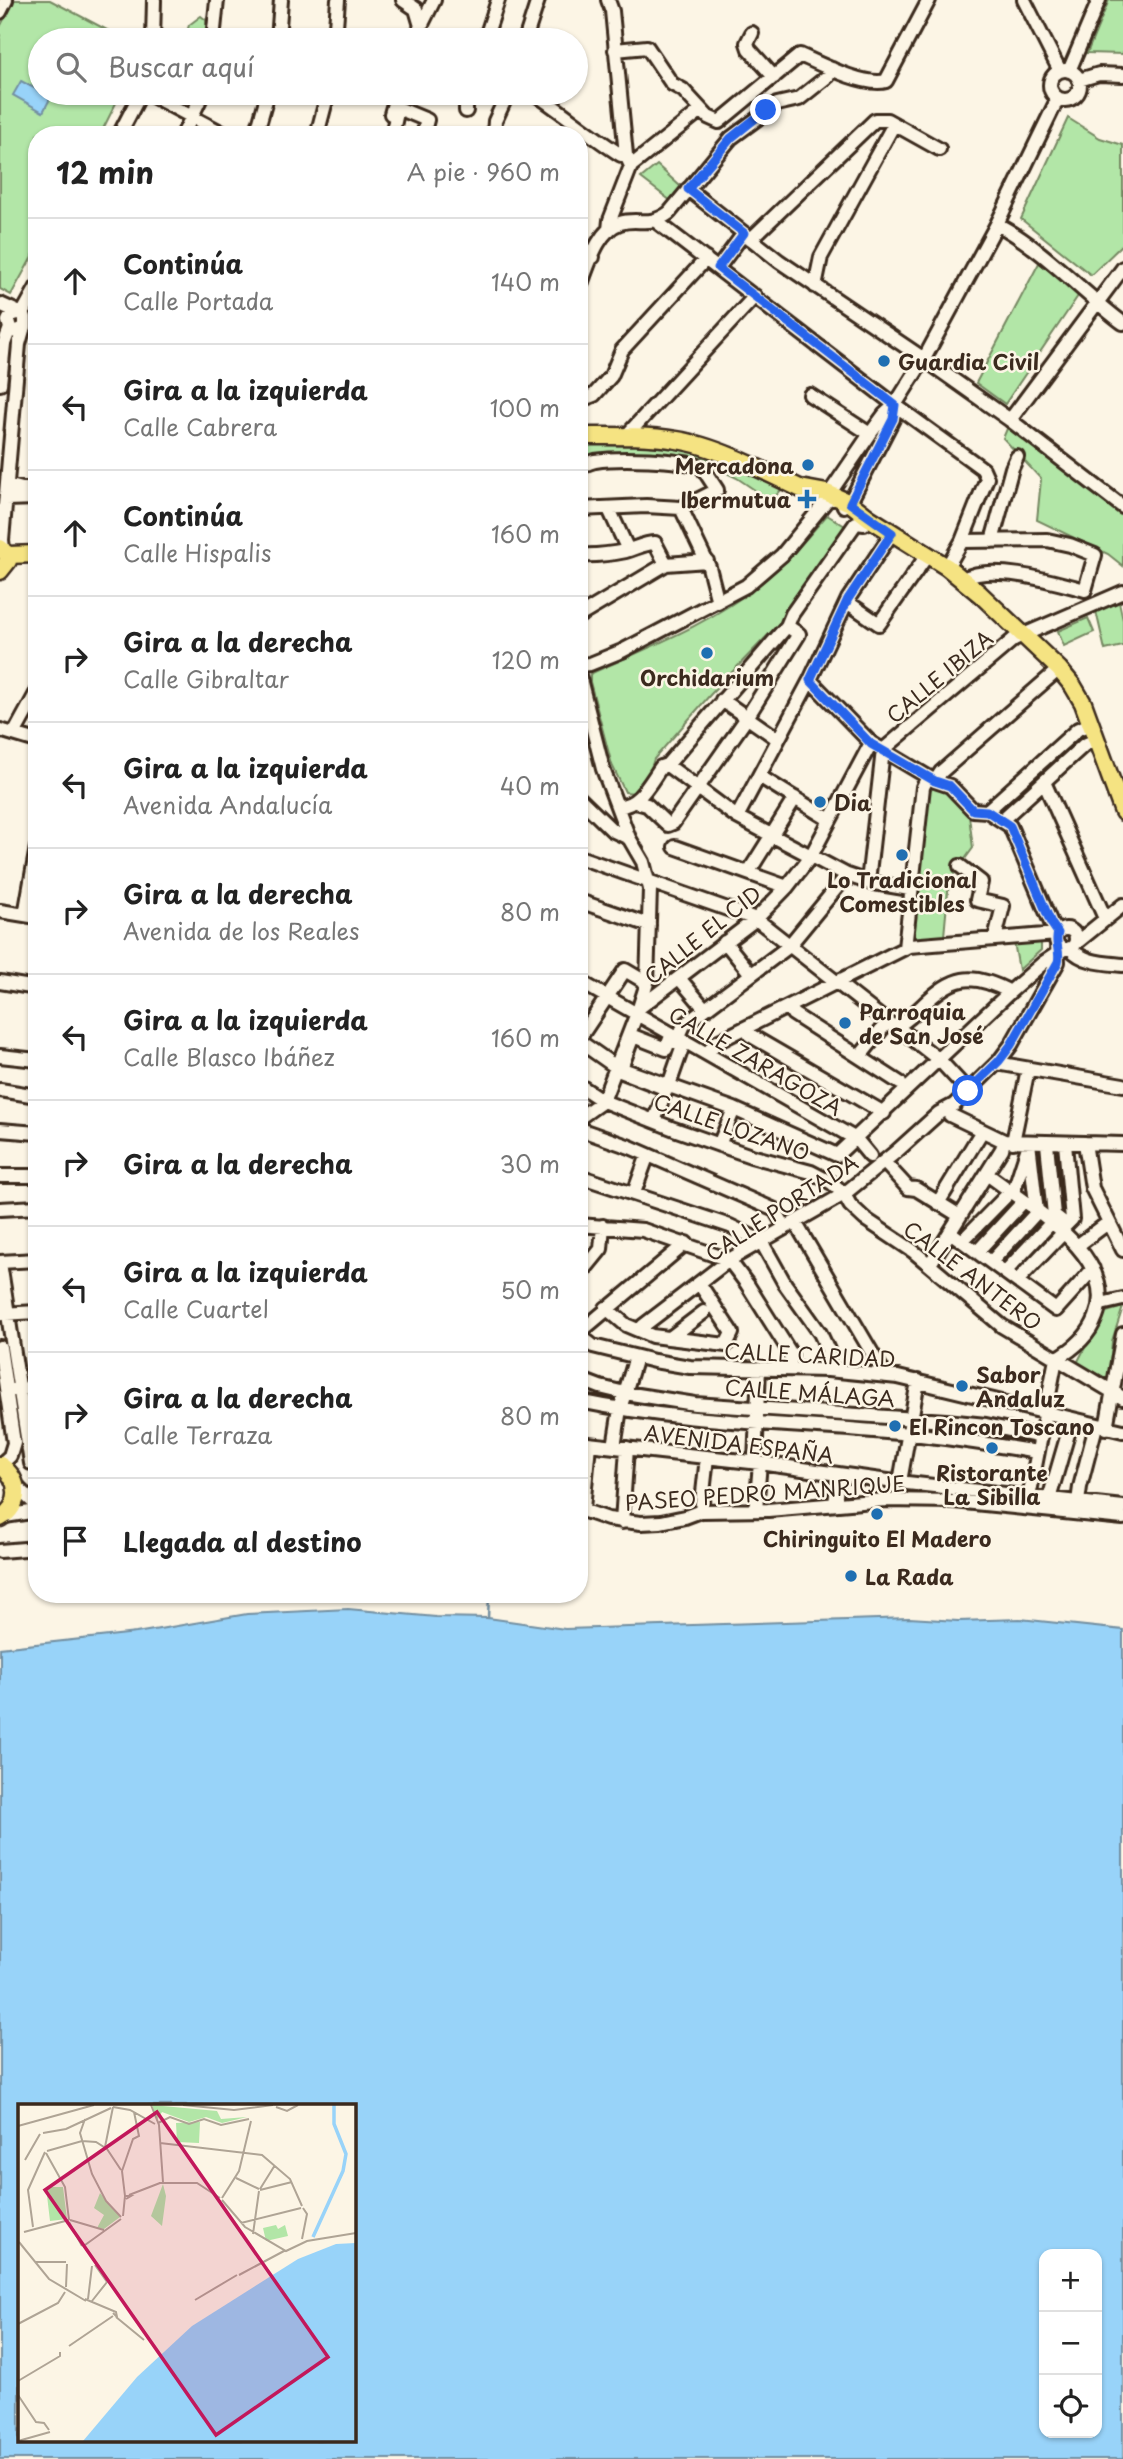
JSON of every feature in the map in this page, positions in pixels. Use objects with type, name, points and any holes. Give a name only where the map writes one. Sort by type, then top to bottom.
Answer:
[{"type":"main road","points":[[588,436],[661,438],[693,443],[710,449],[836,501],[947,567],[964,579],[1059,669],[1078,695],[1123,812]]},
{"type":"main road","points":[[3,561],[28,556]]},
{"type":"main road","points":[[3,561],[28,560]]},
{"type":"main road","points":[[0,1465],[11,1474],[17,1488],[15,1502],[3,1517]]},
{"type":"street","points":[[0,12],[6,0]]},
{"type":"street","points":[[153,28],[154,0]]},
{"type":"street","points":[[214,28],[217,0]]},
{"type":"street","points":[[279,28],[281,0]]},
{"type":"street","points":[[336,28],[338,0]]},
{"type":"street","points":[[403,0],[416,9],[421,26]]},
{"type":"street","points":[[489,28],[498,0]]},
{"type":"street","points":[[529,28],[538,0]]},
{"type":"street","points":[[608,0],[612,11],[629,160],[609,230]]},
{"type":"street","points":[[615,50],[647,47],[672,84],[683,90],[700,111],[713,121],[719,122],[800,55],[832,69],[880,83],[886,81],[929,0]]},
{"type":"street","points":[[1024,0],[1069,74],[1079,89],[1074,96],[1066,100],[1058,98],[1051,91],[1050,81],[1069,74],[1123,75]]},
{"type":"street","points":[[1069,74],[1100,0]]},
{"type":"street","points":[[416,9],[433,3]]},
{"type":"street","points":[[421,26],[433,3]]},
{"type":"street","points":[[751,33],[747,43],[749,49],[775,77]]},
{"type":"street","points":[[588,268],[597,244],[609,230],[620,223],[657,222],[669,213],[731,138],[777,104],[799,99],[828,76],[832,69]]},
{"type":"street","points":[[836,501],[870,434],[895,405],[924,359],[997,224],[1058,98]]},
{"type":"street","points":[[124,126],[135,105]]},
{"type":"street","points":[[170,105],[209,126]]},
{"type":"street","points":[[188,126],[198,105]]},
{"type":"street","points":[[259,126],[265,105]]},
{"type":"street","points":[[319,126],[325,105]]},
{"type":"street","points":[[388,126],[394,105]]},
{"type":"street","points":[[466,111],[467,105]]},
{"type":"street","points":[[495,126],[502,105]]},
{"type":"street","points":[[552,105],[578,126]]},
{"type":"street","points":[[393,126],[398,108],[427,120],[426,126]]},
{"type":"street","points":[[629,160],[700,111]]},
{"type":"street","points":[[718,268],[748,236],[875,120],[882,119],[894,124],[939,149]]},
{"type":"street","points":[[815,286],[821,257],[894,124]]},
{"type":"street","points":[[588,135],[629,160]]},
{"type":"street","points":[[688,189],[815,286],[924,359],[1123,507]]},
{"type":"street","points":[[657,222],[895,405],[983,469],[987,478],[962,541],[947,567]]},
{"type":"street","points":[[997,224],[1055,264],[1096,303],[1123,323]]},
{"type":"street","points":[[588,252],[593,257]]},
{"type":"street","points":[[588,397],[594,395],[611,376],[622,350],[706,259]]},
{"type":"street","points":[[1010,421],[1123,268]]},
{"type":"street","points":[[626,436],[755,296]]},
{"type":"street","points":[[0,304],[18,324],[19,345],[2,540],[3,561]]},
{"type":"street","points":[[0,384],[4,344],[28,305]]},
{"type":"street","points":[[810,395],[870,434]]},
{"type":"street","points":[[588,664],[622,651],[746,586],[782,555],[836,501],[893,419],[895,405]]},
{"type":"street","points":[[992,541],[1017,457]]},
{"type":"street","points":[[588,463],[624,460],[662,461],[702,467],[717,490],[681,508],[646,506],[588,509]]},
{"type":"street","points":[[7,485],[28,489]]},
{"type":"street","points":[[6,499],[28,498]]},
{"type":"street","points":[[681,508],[707,561],[718,602]]},
{"type":"street","points":[[609,509],[628,550]]},
{"type":"street","points":[[617,806],[636,802],[661,767],[667,765],[787,626],[792,614],[856,523],[864,524],[870,519]]},
{"type":"street","points":[[737,817],[810,680],[847,602],[892,533]]},
{"type":"street","points":[[962,541],[1046,540],[1070,545],[1095,555],[1085,590],[1092,606]]},
{"type":"street","points":[[588,556],[654,543],[666,564]]},
{"type":"street","points":[[847,602],[879,624],[928,554]]},
{"type":"street","points":[[588,611],[666,564],[707,561]]},
{"type":"street","points":[[964,579],[972,574],[1013,574],[1085,590]]},
{"type":"street","name":"CALLE IBIZA","points":[[877,747],[1022,634],[1123,592]]},
{"type":"street","points":[[636,802],[647,806],[671,825],[746,719],[799,634],[787,626]]},
{"type":"street","points":[[905,948],[923,787],[1059,669]]},
{"type":"street","points":[[810,680],[877,747],[932,779],[950,786],[973,810],[987,811],[1010,826],[1051,923],[1064,941],[1078,955],[1092,961],[1123,965]]},
{"type":"street","points":[[722,700],[778,739]]},
{"type":"street","points":[[14,734],[28,708]]},
{"type":"street","points":[[987,811],[1078,729],[1091,723]]},
{"type":"street","points":[[0,730],[28,738]]},
{"type":"street","points":[[588,730],[629,838],[643,862],[650,883],[647,983],[619,1068],[603,1101],[588,1112]]},
{"type":"street","points":[[1002,820],[1084,745],[1096,740]]},
{"type":"street","points":[[868,882],[877,747]]},
{"type":"street","name":"CALLE EL CID","points":[[638,1011],[755,919],[788,887],[811,856],[830,820],[877,747]]},
{"type":"street","points":[[667,765],[737,817],[847,875],[868,882],[911,889]]},
{"type":"street","points":[[759,776],[830,820]]},
{"type":"street","points":[[1044,782],[1100,912],[1114,911]]},
{"type":"street","points":[[748,873],[795,798]]},
{"type":"street","points":[[588,807],[612,830],[629,838]]},
{"type":"street","points":[[675,847],[788,887]]},
{"type":"street","points":[[588,860],[755,919],[941,1062],[968,1091]]},
{"type":"street","points":[[960,866],[981,882],[977,900],[1003,906],[995,938]]},
{"type":"street","points":[[679,1036],[684,1025],[788,947],[847,875]]},
{"type":"street","points":[[588,904],[649,925]]},
{"type":"street","points":[[0,911],[28,916]]},
{"type":"street","points":[[588,1046],[619,1068],[734,1109],[837,1155],[884,1113],[906,1084],[941,1062],[1064,941],[1114,911]]},
{"type":"street","points":[[708,1053],[715,1044],[905,948],[1038,934],[1064,941]]},
{"type":"street","points":[[1038,934],[1049,945],[1044,963]]},
{"type":"street","name":"CALLE PORTADA","points":[[645,1334],[643,1326],[729,1260],[844,1194],[876,1161],[939,1113],[947,1110],[968,1091],[999,1061],[1011,1045],[1058,962],[1064,941]]},
{"type":"street","points":[[725,942],[751,974]]},
{"type":"street","points":[[588,1026],[625,970],[647,983]]},
{"type":"street","points":[[679,978],[705,1009]]},
{"type":"street","points":[[1025,978],[1036,979],[1041,987],[1040,992]]},
{"type":"street","points":[[860,1056],[885,1025],[907,1020],[940,988],[967,979],[985,981],[1010,992]]},
{"type":"street","points":[[0,982],[28,987]]},
{"type":"street","name":"CALLE ZARAGOZA","points":[[588,986],[638,1011],[856,1139]]},
{"type":"street","points":[[789,1007],[793,1014],[906,1084]]},
{"type":"street","points":[[745,1029],[750,1035],[884,1113]]},
{"type":"street","points":[[654,1121],[666,1086],[666,1083],[669,1085],[683,1045],[670,1039],[666,1049],[633,1036],[620,1071],[664,1088],[666,1086]]},
{"type":"street","points":[[0,1056],[28,1059]]},
{"type":"street","points":[[999,1061],[1002,1064],[1123,1085]]},
{"type":"street","points":[[930,1264],[1009,1141],[1028,1069]]},
{"type":"street","points":[[0,1090],[28,1095]]},
{"type":"street","name":"CALLE LOZANO","points":[[588,1091],[603,1101],[719,1145],[811,1172],[832,1183],[844,1194]]},
{"type":"street","points":[[719,1145],[734,1109]]},
{"type":"street","points":[[947,1110],[950,1115],[1009,1141],[1123,1144]]},
{"type":"street","points":[[0,1129],[28,1132]]},
{"type":"street","points":[[938,1203],[982,1131]]},
{"type":"street","points":[[588,1132],[629,1147],[775,1210],[790,1225],[885,1375]]},
{"type":"street","points":[[856,1139],[876,1161],[908,1188],[916,1189],[960,1216]]},
{"type":"street","points":[[962,1241],[1015,1187],[1029,1143]]},
{"type":"street","points":[[991,1262],[1037,1212],[1029,1143]]},
{"type":"street","points":[[1085,1143],[1092,1188],[1123,1250]]},
{"type":"street","points":[[1029,1497],[1056,1359],[1080,1343],[1093,1326],[1101,1304],[1098,1280],[1093,1269],[1054,1215],[1047,1144]]},
{"type":"street","points":[[1005,1272],[1072,1219],[1065,1144]]},
{"type":"street","points":[[634,1193],[648,1157]]},
{"type":"street","points":[[987,1174],[1061,1227]]},
{"type":"street","points":[[0,1176],[28,1176]]},
{"type":"street","points":[[588,1179],[730,1226],[761,1241],[785,1284],[820,1333],[828,1350],[828,1370]]},
{"type":"street","name":"CALLE ANTERO","points":[[844,1194],[850,1205],[865,1219],[930,1264],[1002,1326],[1118,1394]]},
{"type":"street","points":[[977,1252],[1024,1202]]},
{"type":"street","points":[[0,1209],[28,1207]]},
{"type":"street","points":[[1077,1246],[1109,1222]]},
{"type":"street","points":[[588,1225],[643,1230],[729,1260],[791,1354],[790,1369]]},
{"type":"street","points":[[588,1265],[601,1249],[603,1226]]},
{"type":"street","points":[[1017,1281],[1061,1227]]},
{"type":"street","points":[[950,1232],[1056,1310],[1093,1269]]},
{"type":"street","points":[[588,1323],[686,1243]]},
{"type":"street","points":[[0,1465],[12,1452],[10,1413],[13,1390],[0,1262],[28,1260]]},
{"type":"street","points":[[606,1308],[626,1325],[645,1334],[726,1345],[732,1333],[699,1283]]},
{"type":"street","points":[[1101,1304],[1123,1299]]},
{"type":"street","points":[[670,1338],[704,1312]]},
{"type":"street","points":[[4,1314],[28,1313]]},
{"type":"street","points":[[1078,1502],[1080,1487],[1101,1427],[1118,1394],[1122,1339]]},
{"type":"street","name":"CALLE CARIDAD","points":[[588,1340],[593,1346],[690,1367],[828,1370],[885,1375],[1123,1431]]},
{"type":"street","points":[[0,1347],[28,1437]]},
{"type":"street","points":[[622,1522],[620,1409],[636,1357]]},
{"type":"street","points":[[756,1510],[759,1368]]},
{"type":"street","points":[[901,1480],[918,1381]]},
{"type":"street","name":"CALLE MÁLAGA","points":[[588,1382],[625,1393],[695,1404],[986,1425],[1041,1437]]},
{"type":"street","points":[[13,1390],[28,1388]]},
{"type":"street","points":[[588,1403],[703,1420],[908,1434],[1037,1452]]},
{"type":"street","points":[[814,1427],[816,1412]]},
{"type":"street","points":[[10,1413],[16,1418],[24,1419]]},
{"type":"street","points":[[1049,1499],[1075,1421]]},
{"type":"street","name":"AVENIDA ESPAÑA","points":[[588,1443],[1123,1507]]},
{"type":"street","points":[[701,1511],[707,1457]]},
{"type":"street","points":[[835,1504],[838,1478]]},
{"type":"street","points":[[17,1488],[28,1500]]},
{"type":"street","name":"PASEO PEDRO MANRIQUE","points":[[588,1512],[622,1522],[661,1522],[701,1511],[756,1510],[885,1500],[954,1502],[1123,1518]]},
{"type":"street","points":[[3,1517],[28,1511]]},
{"type":"street","points":[[1,1551],[28,1549]]},
{"type":"green space","points":[[14,0],[50,0],[103,28],[28,28],[28,105],[115,105],[104,126],[28,126],[28,264],[11,295],[0,289],[0,27]]},
{"type":"green space","points":[[1109,0],[1123,0],[1123,54],[1087,53]]},
{"type":"green space","points":[[201,16],[206,20],[207,28],[188,28]]},
{"type":"green space","points":[[1068,118],[1100,138],[1123,145],[1123,244],[1091,275],[1021,219]]},
{"type":"green space","points":[[657,165],[681,187],[671,201],[641,178]]},
{"type":"green space","points":[[1039,263],[1080,293],[1005,404],[976,383]]},
{"type":"green space","points":[[1009,424],[1123,513],[1123,566],[1108,554],[1037,520],[1041,479],[1003,438]]},
{"type":"green space","points":[[661,443],[703,453],[782,489],[771,501],[737,478],[698,459],[588,455],[588,444]]},
{"type":"green space","points":[[827,515],[850,529],[792,610],[710,695],[654,759],[649,774],[634,793],[625,792],[612,765],[590,674],[678,634],[741,598],[778,569]]},
{"type":"green space","points":[[1119,602],[1123,620],[1123,646],[1105,650],[1096,611]]},
{"type":"green space","points":[[1088,618],[1094,632],[1064,646],[1058,631]]},
{"type":"green space","points":[[926,784],[945,787],[969,816],[973,848],[949,881],[944,936],[908,939]]},
{"type":"green space","points":[[1041,941],[1041,950],[1019,970],[1014,942]]},
{"type":"green space","points":[[1123,1307],[1112,1341],[1109,1380],[1077,1363],[1103,1313]]},
{"type":"water","points":[[21,81],[28,85],[28,104],[13,95]]},
{"type":"water","points":[[31,105],[47,105],[43,112]]},
{"type":"water","points":[[348,1609],[436,1617],[488,1618],[565,1629],[909,1618],[958,1621],[1020,1619],[1123,1630],[1123,2459],[0,2459],[0,1648],[136,1633],[247,1614]]},
{"type":"waterway","points":[[488,1618],[489,1603]]},
{"type":"place","name":"Guardia Civil","points":[[884,361]]},
{"type":"place","name":"Mercadona","points":[[808,465]]},
{"type":"place","name":"Ibermutua","points":[[807,499]]},
{"type":"place","name":"Orchidarium","points":[[707,653]]},
{"type":"place","name":"Dia","points":[[820,802]]},
{"type":"place","name":"Lo Tradicional Comestibles","points":[[902,855]]},
{"type":"place","name":"Parroquia de San José","points":[[845,1023]]},
{"type":"place","name":"Sabor Andaluz","points":[[962,1386]]},
{"type":"place","name":"El Rincon Toscano","points":[[895,1426]]},
{"type":"place","name":"Ristorante La Sibilla","points":[[992,1448]]},
{"type":"place","name":"Chiringuito El Madero","points":[[877,1514]]},
{"type":"place","name":"La Rada","points":[[851,1576]]},
{"type":"route","points":[[766,110],[731,138],[688,189],[744,233],[718,268],[895,405],[893,419],[850,503],[892,533],[848,599],[810,680],[871,744],[935,781],[950,786],[973,810],[987,811],[1010,826],[1051,923],[1058,933],[1058,962],[1011,1045],[999,1061],[968,1091]]}]
